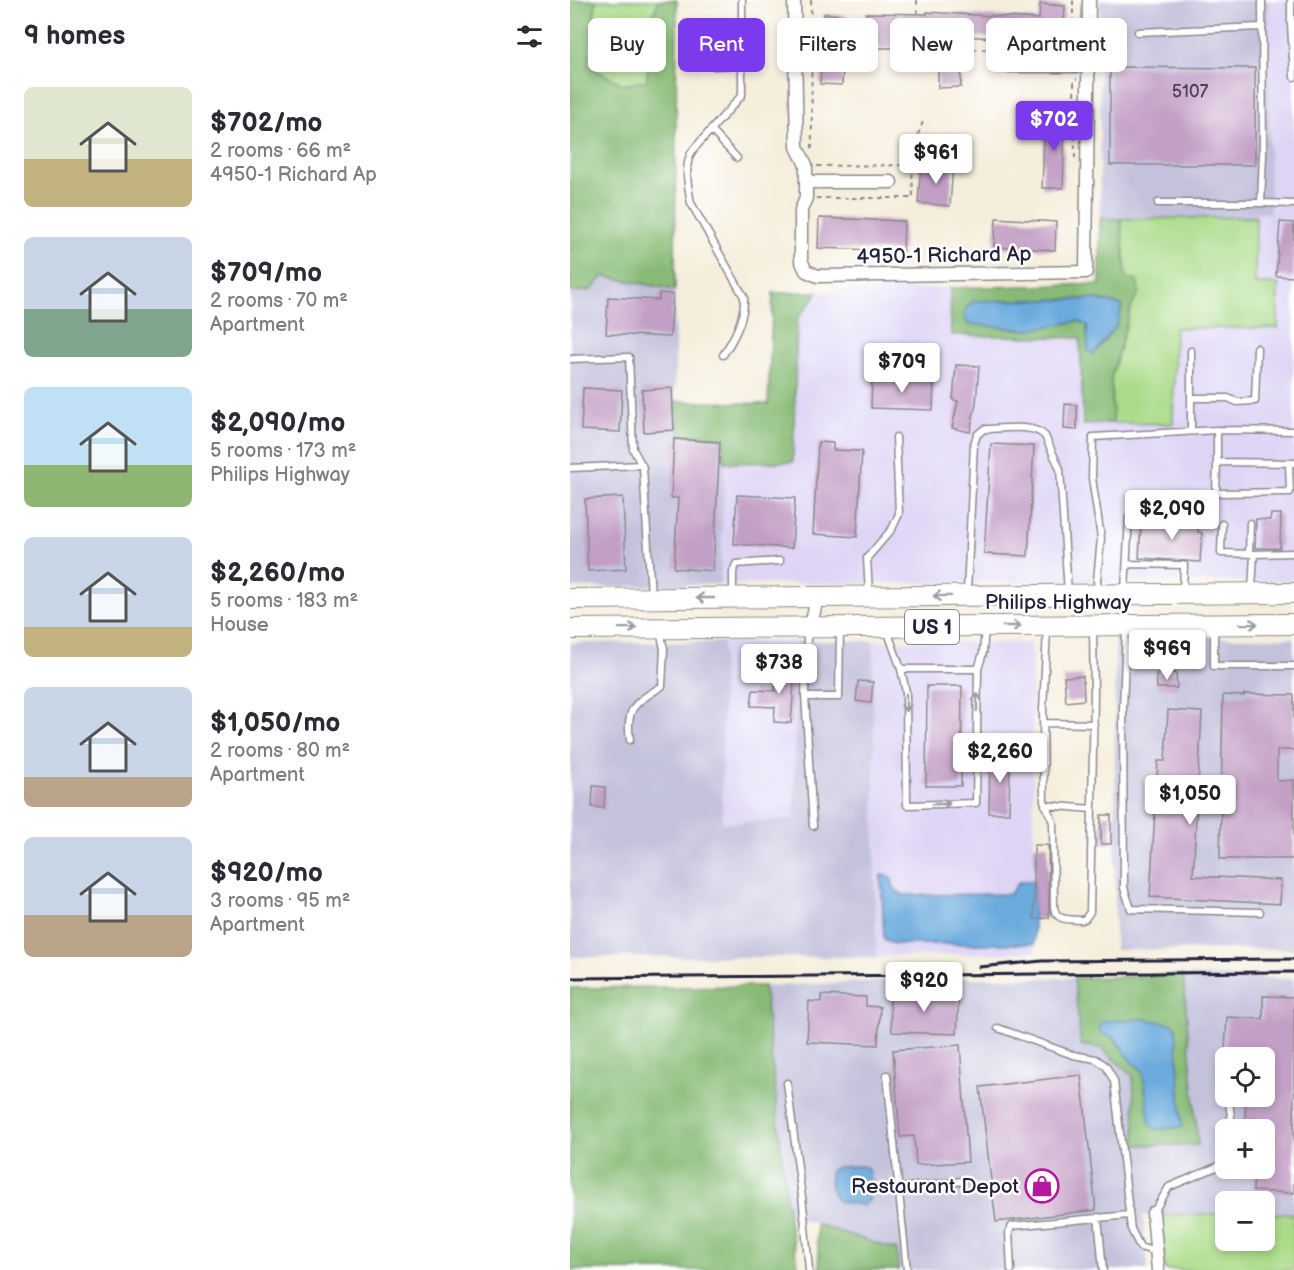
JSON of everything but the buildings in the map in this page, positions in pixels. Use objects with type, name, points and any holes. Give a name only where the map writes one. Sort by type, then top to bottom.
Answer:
[{"type":"main road","name":"Philips Highway","points":[[570,599],[1294,592]]},
{"type":"main road","name":"Philips Highway","points":[[570,629],[1294,624]]},
{"type":"street","name":"4950-1 Richard Ap","points":[[794,0],[797,147],[806,165],[806,198],[801,210],[801,260],[806,270],[818,276],[1086,272],[1089,72]]},
{"type":"street","name":"4950-1 Richard Ap","points":[[1089,0],[1089,18]]},
{"type":"street","points":[[806,182],[891,182]]},
{"type":"street","points":[[811,626],[817,597]]},
{"type":"street","points":[[1153,1213],[1158,1270]]},
{"type":"lane","points":[[742,0],[742,18]]},
{"type":"lane","points":[[1261,203],[1262,0]]},
{"type":"lane","points":[[1291,0],[1294,77]]},
{"type":"lane","points":[[1138,32],[1262,27]]},
{"type":"lane","points":[[723,355],[733,339],[744,305],[744,297],[691,203],[688,189],[690,154],[742,95],[743,72]]},
{"type":"lane","points":[[711,130],[737,158]]},
{"type":"lane","points":[[1158,203],[1294,204]]},
{"type":"lane","points":[[1191,398],[1228,398],[1237,402],[1255,401],[1257,348]]},
{"type":"lane","points":[[1191,351],[1191,431]]},
{"type":"lane","points":[[570,359],[629,357],[633,448],[642,465],[652,598]]},
{"type":"lane","points":[[967,596],[975,438],[984,429],[1027,428],[1042,432],[1060,469],[1068,594]]},
{"type":"lane","points":[[1216,430],[1216,493],[1290,492],[1291,463],[1217,462]]},
{"type":"lane","points":[[1098,594],[1101,538],[1092,478],[1093,437],[1216,430],[1294,431]]},
{"type":"lane","points":[[869,597],[867,558],[892,529],[900,508],[896,437]]},
{"type":"lane","points":[[570,468],[642,465]]},
{"type":"lane","points":[[1125,594],[1129,517]]},
{"type":"lane","points":[[1250,523],[1252,593]]},
{"type":"lane","points":[[1222,524],[1221,553],[1294,553]]},
{"type":"lane","points":[[733,598],[735,564],[780,561]]},
{"type":"lane","points":[[1127,564],[1184,565],[1183,594]]},
{"type":"lane","points":[[1214,625],[1214,666],[1294,666]]},
{"type":"lane","points":[[811,626],[807,638],[805,697],[813,826]]},
{"type":"lane","points":[[805,697],[839,698],[840,626]]},
{"type":"lane","points":[[886,627],[901,669],[906,692],[907,805],[976,803],[978,669],[983,653],[985,626]]},
{"type":"lane","points":[[1047,626],[1043,723],[1045,805],[1053,822],[1054,913],[1062,919],[1082,920],[1090,912],[1094,724],[1093,626]]},
{"type":"lane","points":[[1126,626],[1123,708],[1124,888],[1131,909],[1260,912]]},
{"type":"lane","points":[[630,740],[627,723],[631,710],[662,686],[664,649],[659,628]]},
{"type":"lane","points":[[901,669],[978,669]]},
{"type":"lane","points":[[1043,723],[1094,724]]},
{"type":"lane","points":[[1045,805],[1092,809]]},
{"type":"lane","points":[[998,1028],[1073,1054],[1096,1059],[1106,1066],[1114,1081],[1131,1229],[1140,1247],[1156,1253]]},
{"type":"lane","points":[[887,1075],[907,1270]]},
{"type":"lane","points":[[787,1083],[803,1205],[808,1270]]},
{"type":"lane","points":[[1153,1213],[1169,1187],[1215,1167]]},
{"type":"lane","points":[[900,1188],[963,1181]]},
{"type":"lane","points":[[1011,1270],[1009,1232],[1012,1226],[1129,1215]]},
{"type":"lane","points":[[1098,1217],[1103,1270]]},
{"type":"path","points":[[811,0],[812,160]]},
{"type":"path","points":[[917,0],[918,18]]},
{"type":"path","points":[[974,50],[1073,49],[1073,0]]},
{"type":"path","points":[[1075,161],[1074,79],[1089,72]]},
{"type":"path","points":[[812,198],[913,198],[912,165],[916,140],[924,119]]},
{"type":"path","points":[[812,166],[912,165]]},
{"type":"shaded area","points":[[1100,0],[1268,0],[1270,213],[1256,213],[1256,217],[1100,218],[1100,72],[1127,72],[1127,18],[1100,18]]},
{"type":"shaded area","points":[[1268,0],[1294,0],[1294,581],[720,584],[725,463],[793,462],[797,320],[818,292],[950,288],[951,335],[1080,338],[1084,425],[1173,424],[1174,328],[1255,284],[1256,213],[1270,213]]},
{"type":"shaded area","points":[[604,276],[675,290],[675,401],[680,434],[721,437],[725,463],[720,584],[570,588],[570,292],[591,290]]},
{"type":"shaded area","points":[[1115,637],[1294,638],[1294,949],[1115,950]]},
{"type":"shaded area","points":[[797,641],[795,820],[721,823],[723,642]]},
{"type":"shaded area","points":[[797,641],[873,641],[876,957],[570,957],[570,643],[723,642],[722,823],[794,819]]},
{"type":"shaded area","points":[[873,641],[1032,643],[1035,952],[876,957]]},
{"type":"shaded area","points":[[1183,975],[1294,979],[1294,1214],[1275,1214],[1275,1191],[1215,1191],[1215,1214],[1143,1216],[1148,1270],[898,1270],[897,1250],[788,1215],[764,986],[958,978],[1074,978],[1081,1044],[1101,1048],[1133,1076],[1136,1144],[1197,1145]]},
{"type":"green space","points":[[571,0],[596,0],[594,18],[588,18],[588,72],[599,72],[624,85],[647,80],[648,72],[666,72],[666,18],[652,18],[659,0],[677,0],[675,290],[604,276],[591,290],[570,292]]},
{"type":"green space","points":[[596,0],[659,0],[652,18],[594,18]]},
{"type":"green space","points":[[599,72],[648,72],[647,81],[624,85]]},
{"type":"green space","points":[[1256,217],[1255,284],[1278,284],[1278,328],[1175,328],[1173,424],[1113,423],[1111,378],[1131,308],[1139,292],[1126,278],[1121,219]]},
{"type":"green space","points":[[1100,218],[1121,219],[1126,278],[1137,280],[1139,292],[1131,308],[1111,378],[1113,423],[1083,425],[1080,338],[951,335],[950,288],[1100,284]],"holes":[[[1094,299],[1121,305],[1088,351],[1087,325],[1079,321],[973,301]]]},
{"type":"green space","points":[[818,292],[797,320],[793,462],[725,463],[721,437],[680,435],[675,401],[768,404],[773,293]]},
{"type":"green space","points":[[1183,975],[1198,1145],[1136,1145],[1133,1076],[1101,1048],[1081,1045],[1074,978]],"holes":[[[1176,1027],[1150,1124],[1143,1071],[1131,1061],[1113,1037]]]},
{"type":"green space","points":[[764,986],[788,1215],[799,1270],[570,1270],[570,988]]},
{"type":"green space","points":[[1215,1214],[1215,1251],[1275,1251],[1275,1214],[1294,1214],[1294,1270],[1165,1270],[1161,1215]]},
{"type":"green space","points":[[816,1224],[897,1250],[898,1270],[820,1270]]},
{"type":"water","points":[[1094,299],[1122,305],[1117,325],[1094,354],[1088,351],[1087,325],[1078,321],[1027,330],[968,324],[964,317],[966,308],[973,301]]},
{"type":"water","points":[[881,875],[891,877],[894,888],[903,895],[1010,894],[1019,882],[1034,881],[1034,944],[894,944],[884,939]]},
{"type":"water","points":[[1144,1019],[1173,1024],[1176,1027],[1182,1127],[1156,1129],[1150,1124],[1143,1071],[1131,1061],[1114,1037],[1104,1035],[1100,1031],[1099,1026],[1104,1021]]},
{"type":"water","points":[[862,1166],[867,1168],[870,1177],[869,1201],[862,1205],[839,1202],[831,1187],[831,1170],[838,1167]]},
{"type":"railway","points":[[979,967],[1042,961],[1294,959]]},
{"type":"railway","points":[[570,978],[1294,972]]},
{"type":"place","name":"Restaurant Depot","points":[[1042,1186]]}]
